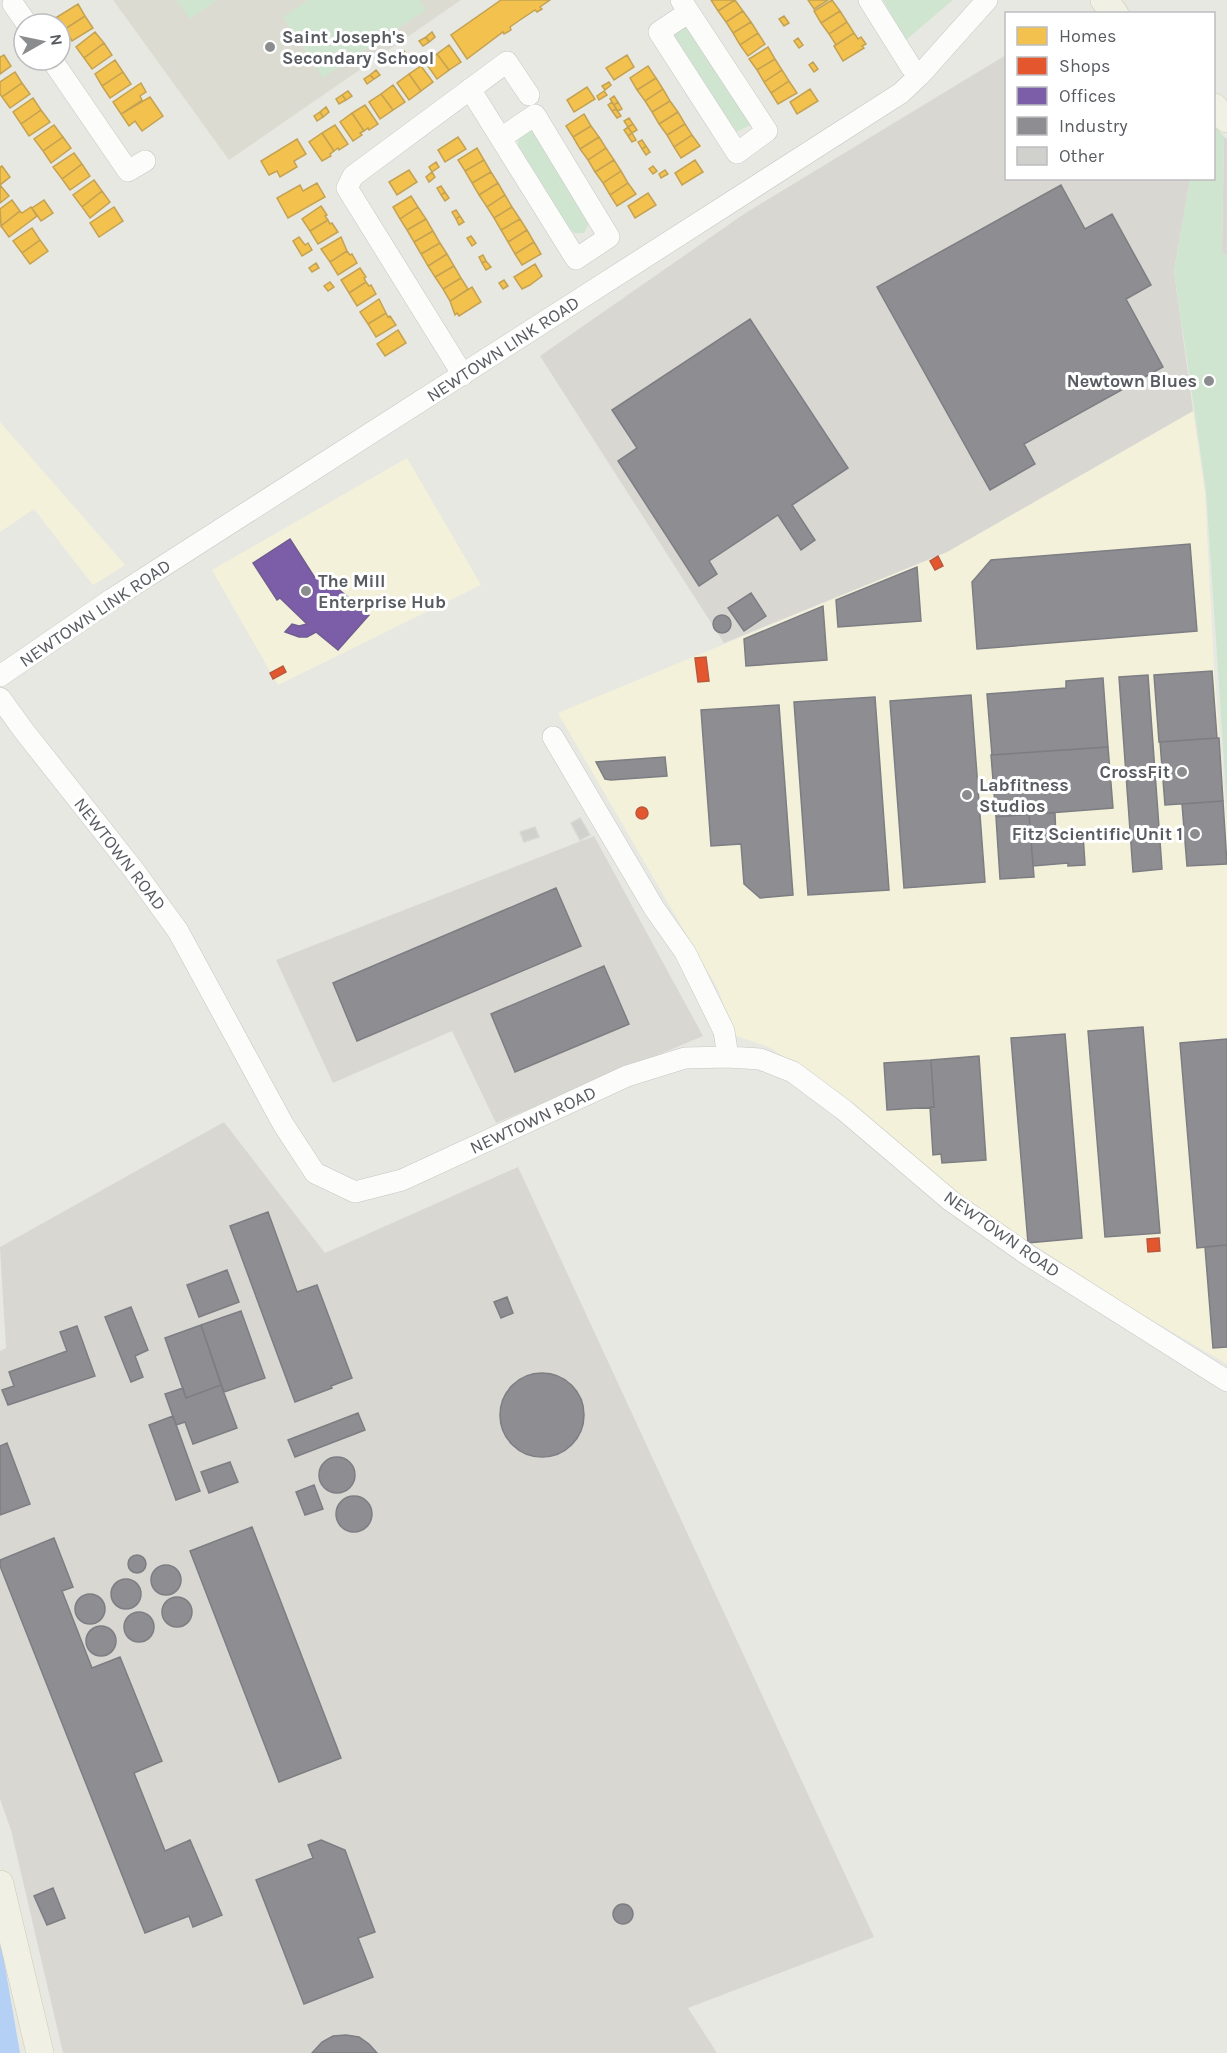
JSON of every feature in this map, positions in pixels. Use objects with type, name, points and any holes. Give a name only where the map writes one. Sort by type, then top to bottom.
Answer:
[{"type":"main road","points":[[1104,0],[1113,12]]},
{"type":"main road","points":[[1215,108],[1227,118]]},
{"type":"main road","points":[[0,1884],[40,2053]]},
{"type":"street","points":[[869,0],[911,67],[920,75]]},
{"type":"street","name":"NEWTOWN LINK ROAD","points":[[0,676],[112,599],[901,93],[987,0]]},
{"type":"street","points":[[685,6],[767,131],[737,153],[658,32],[685,6]]},
{"type":"street","points":[[463,375],[347,188],[353,176],[507,62],[529,95]]},
{"type":"street","points":[[60,72],[128,171],[145,160]]},
{"type":"street","points":[[471,89],[501,138],[576,259],[609,237],[535,115],[501,138]]},
{"type":"street","name":"NEWTOWN ROAD","points":[[0,698],[178,930],[283,1124],[315,1173],[356,1192],[402,1180],[627,1076],[686,1058],[760,1059],[793,1072],[844,1110],[951,1201],[1028,1255],[1227,1381]]},
{"type":"street","points":[[553,737],[654,908],[685,952],[724,1031],[728,1057]]},
{"type":"shaded area","name":"Saint Joseph's Secondary School","points":[[113,0],[461,0],[229,160]]},
{"type":"shaded area","points":[[1005,56],[1005,180],[1190,180],[1174,271],[1193,411],[947,552],[724,643],[540,356],[744,214]]},
{"type":"shaded area","points":[[1224,137],[1227,139],[1227,256],[1222,252]]},
{"type":"shaded area","points":[[1193,411],[1205,494],[1214,668],[1227,826],[1227,1364],[1133,1309],[960,1197],[839,1096],[771,1048],[734,1035],[718,989],[558,713],[947,552]]},
{"type":"shaded area","points":[[0,422],[125,565],[93,585],[34,509],[0,532]]},
{"type":"shaded area","points":[[407,458],[481,585],[278,685],[212,570]]},
{"type":"shaded area","points":[[594,836],[703,1036],[496,1123],[452,1031],[333,1083],[276,960]]},
{"type":"shaded area","points":[[224,1122],[325,1253],[518,1167],[874,1937],[688,2008],[717,2053],[63,2053],[11,1830],[0,1799],[0,1351],[6,1348],[0,1247]]},
{"type":"green space","points":[[176,0],[217,0],[190,19]]},
{"type":"green space","points":[[308,0],[420,0],[426,10],[323,78],[283,17]]},
{"type":"green space","points":[[883,0],[953,0],[906,40]]},
{"type":"green space","points":[[681,24],[690,26],[751,125],[736,132],[672,40],[673,31]]},
{"type":"green space","name":"Newtown Blues","points":[[1215,126],[1224,137],[1222,251],[1227,256],[1227,806],[1206,491],[1174,271],[1190,180],[1215,180]]},
{"type":"green space","points":[[528,130],[533,131],[589,216],[588,226],[584,233],[574,233],[567,225],[518,146],[518,139]]},
{"type":"water","points":[[0,1945],[2,1949],[20,2053],[0,2053]]},
{"type":"building: Homes","points":[[501,0],[550,0],[540,7],[542,9],[537,12],[535,10],[510,27],[511,30],[504,34],[503,32],[467,59],[451,35]]},
{"type":"building: Homes","points":[[711,0],[735,0],[718,11]]},
{"type":"building: Homes","points":[[735,0],[743,11],[726,22],[718,11]]},
{"type":"building: Homes","points":[[808,0],[828,0],[814,9]]},
{"type":"building: Homes","points":[[832,0],[840,11],[821,23],[814,11]]},
{"type":"building: Homes","points":[[78,4],[85,16],[72,24],[72,12],[65,12]]},
{"type":"building: Homes","points":[[743,11],[751,22],[733,33],[726,22]]},
{"type":"building: Homes","points":[[840,11],[847,22],[829,34],[821,23]]},
{"type":"building: Homes","points":[[85,16],[93,28],[72,41],[72,24]]},
{"type":"building: Homes","points":[[784,16],[789,23],[784,26],[779,19]]},
{"type":"building: Homes","points":[[751,22],[758,33],[740,45],[733,33]]},
{"type":"building: Homes","points":[[847,22],[854,33],[836,45],[829,34]]},
{"type":"building: Homes","points":[[95,32],[104,43],[84,58],[76,47]]},
{"type":"building: Homes","points":[[432,32],[435,37],[429,42],[426,37]]},
{"type":"building: Homes","points":[[758,33],[765,44],[748,56],[740,45]]},
{"type":"building: Homes","points":[[854,33],[866,44],[862,46],[864,48],[843,61],[834,46]]},
{"type":"building: Homes","points":[[426,37],[429,42],[423,46],[419,41]]},
{"type":"building: Homes","points":[[798,38],[803,45],[799,48],[794,41]]},
{"type":"building: Homes","points":[[104,43],[112,55],[92,69],[84,58]]},
{"type":"building: Homes","points":[[449,45],[461,62],[449,70],[437,54]]},
{"type":"building: Homes","points":[[768,47],[775,59],[757,70],[749,59]]},
{"type":"building: Homes","points":[[404,51],[408,56],[402,61],[398,56]]},
{"type":"building: Homes","points":[[437,54],[449,70],[437,79],[425,62]]},
{"type":"building: Homes","points":[[4,55],[11,66],[0,74],[0,57]]},
{"type":"building: Homes","points":[[627,55],[634,67],[614,80],[606,68]]},
{"type":"building: Homes","points":[[398,56],[402,61],[396,65],[392,60]]},
{"type":"building: Homes","points":[[775,59],[782,70],[764,82],[757,70]]},
{"type":"building: Homes","points":[[115,60],[123,72],[102,86],[95,74]]},
{"type":"building: Homes","points":[[813,62],[818,69],[814,72],[809,65]]},
{"type":"building: Homes","points":[[421,66],[433,82],[421,91],[409,74]]},
{"type":"building: Homes","points":[[648,66],[656,78],[637,90],[630,78]]},
{"type":"building: Homes","points":[[376,70],[380,75],[374,79],[370,75]]},
{"type":"building: Homes","points":[[782,70],[789,81],[771,93],[764,82]]},
{"type":"building: Homes","points":[[15,72],[22,83],[2,97],[0,82]]},
{"type":"building: Homes","points":[[123,72],[131,84],[110,98],[102,86]]},
{"type":"building: Homes","points":[[409,74],[421,91],[409,100],[397,83]]},
{"type":"building: Homes","points":[[370,75],[374,79],[367,84],[364,79]]},
{"type":"building: Homes","points":[[656,78],[663,89],[645,101],[637,90]]},
{"type":"building: Homes","points":[[789,81],[797,93],[778,104],[771,93]]},
{"type":"building: Homes","points":[[609,82],[611,85],[605,90],[602,86]]},
{"type":"building: Homes","points":[[22,83],[30,94],[10,108],[2,97]]},
{"type":"building: Homes","points":[[141,83],[146,92],[140,96],[142,100],[121,114],[113,102]]},
{"type":"building: Homes","points":[[393,85],[405,102],[393,110],[381,94]]},
{"type":"building: Homes","points":[[587,87],[595,99],[574,112],[567,100]]},
{"type":"building: Homes","points":[[663,89],[670,101],[652,112],[645,101]]},
{"type":"building: Homes","points":[[810,89],[818,101],[797,114],[790,102]]},
{"type":"building: Homes","points":[[348,91],[352,96],[346,100],[342,95]]},
{"type":"building: Homes","points":[[604,91],[607,95],[599,100],[597,96]]},
{"type":"building: Homes","points":[[381,94],[393,110],[380,119],[369,102]]},
{"type":"building: Homes","points":[[342,95],[346,100],[339,104],[336,99]]},
{"type":"building: Homes","points":[[614,96],[618,102],[614,105],[610,99]]},
{"type":"building: Homes","points":[[150,97],[163,116],[142,131],[135,121],[129,126],[121,114]]},
{"type":"building: Homes","points":[[33,98],[41,110],[21,124],[13,112]]},
{"type":"building: Homes","points":[[670,101],[678,112],[659,124],[652,112]]},
{"type":"building: Homes","points":[[612,102],[616,109],[612,111],[608,105]]},
{"type":"building: Homes","points":[[618,102],[622,109],[618,111],[614,105]]},
{"type":"building: Homes","points":[[365,105],[378,124],[364,131],[352,113]]},
{"type":"building: Homes","points":[[326,107],[329,112],[323,117],[320,112]]},
{"type":"building: Homes","points":[[616,109],[621,116],[617,118],[612,111]]},
{"type":"building: Homes","points":[[41,110],[50,122],[29,136],[21,124]]},
{"type":"building: Homes","points":[[320,112],[323,117],[317,121],[314,116]]},
{"type":"building: Homes","points":[[678,112],[685,124],[667,135],[659,124]]},
{"type":"building: Homes","points":[[352,113],[364,131],[353,141],[340,122]]},
{"type":"building: Homes","points":[[584,114],[591,126],[573,137],[566,126]]},
{"type":"building: Homes","points":[[629,118],[633,124],[628,127],[624,121]]},
{"type":"building: Homes","points":[[633,124],[637,130],[632,133],[628,127]]},
{"type":"building: Homes","points":[[685,124],[692,135],[674,147],[667,135]]},
{"type":"building: Homes","points":[[54,125],[63,137],[43,151],[34,139]]},
{"type":"building: Homes","points":[[335,125],[348,144],[334,151],[322,133]]},
{"type":"building: Homes","points":[[591,126],[599,137],[580,149],[573,137]]},
{"type":"building: Homes","points":[[628,127],[632,133],[628,136],[624,130]]},
{"type":"building: Homes","points":[[322,133],[334,151],[330,154],[331,156],[322,161],[309,142]]},
{"type":"building: Homes","points":[[632,133],[636,140],[632,142],[628,136]]},
{"type":"building: Homes","points":[[692,135],[700,146],[681,158],[674,147]]},
{"type":"building: Homes","points":[[63,137],[71,148],[51,163],[43,151]]},
{"type":"building: Homes","points":[[458,137],[466,149],[445,162],[438,150]]},
{"type":"building: Homes","points":[[599,137],[606,148],[588,160],[580,149]]},
{"type":"building: Homes","points":[[297,139],[306,154],[294,161],[297,167],[280,177],[277,171],[269,175],[261,161]]},
{"type":"building: Homes","points":[[642,140],[646,146],[642,149],[638,142]]},
{"type":"building: Homes","points":[[646,146],[650,152],[646,155],[642,149]]},
{"type":"building: Homes","points":[[477,148],[484,160],[465,171],[458,160]]},
{"type":"building: Homes","points":[[606,148],[614,160],[595,172],[588,160]]},
{"type":"building: Homes","points":[[74,153],[82,164],[62,179],[53,167]]},
{"type":"building: Homes","points":[[484,160],[491,172],[472,183],[465,171]]},
{"type":"building: Homes","points":[[614,160],[621,171],[603,183],[595,172]]},
{"type":"building: Homes","points":[[695,160],[703,172],[682,185],[675,173]]},
{"type":"building: Homes","points":[[436,162],[439,167],[432,172],[429,167]]},
{"type":"building: Homes","points":[[82,164],[90,176],[70,190],[62,179]]},
{"type":"building: Homes","points":[[2,166],[10,177],[0,185],[0,167]]},
{"type":"building: Homes","points":[[653,166],[657,171],[653,174],[649,169]]},
{"type":"building: Homes","points":[[409,170],[417,182],[397,195],[389,182]]},
{"type":"building: Homes","points":[[665,170],[668,174],[661,178],[659,174]]},
{"type":"building: Homes","points":[[621,171],[628,183],[610,195],[603,183]]},
{"type":"building: Homes","points":[[432,172],[435,177],[429,182],[426,177]]},
{"type":"building: Homes","points":[[491,172],[498,183],[479,195],[472,183]]},
{"type":"building: Homes","points":[[94,180],[102,191],[82,207],[73,195]]},
{"type":"building: Homes","points":[[317,183],[325,197],[288,218],[277,198],[300,185],[303,191]]},
{"type":"building: Homes","points":[[498,183],[505,195],[487,207],[479,195]]},
{"type":"building: Homes","points":[[628,183],[636,194],[617,206],[610,195]]},
{"type":"building: Homes","points":[[0,185],[9,196],[0,203]]},
{"type":"building: Homes","points":[[441,186],[445,192],[441,195],[437,188]]},
{"type":"building: Homes","points":[[102,191],[110,202],[90,218],[82,207]]},
{"type":"building: Homes","points":[[445,192],[449,198],[445,201],[441,195]]},
{"type":"building: Homes","points":[[648,193],[656,205],[635,218],[628,206]]},
{"type":"building: Homes","points":[[505,195],[512,207],[494,218],[487,207]]},
{"type":"building: Homes","points":[[411,196],[418,207],[400,219],[393,207]]},
{"type":"building: Homes","points":[[12,200],[20,211],[1,226],[0,209]]},
{"type":"building: Homes","points":[[44,200],[53,213],[41,221],[32,208]]},
{"type":"building: Homes","points":[[321,206],[328,220],[310,231],[302,219]]},
{"type":"building: Homes","points":[[31,207],[37,216],[9,237],[1,226],[20,211],[22,213]]},
{"type":"building: Homes","points":[[114,207],[123,221],[99,237],[90,223]]},
{"type":"building: Homes","points":[[418,207],[426,219],[407,230],[400,219]]},
{"type":"building: Homes","points":[[512,207],[520,219],[501,230],[494,218]]},
{"type":"building: Homes","points":[[456,210],[460,216],[456,219],[452,212]]},
{"type":"building: Homes","points":[[460,216],[464,222],[459,225],[456,219]]},
{"type":"building: Homes","points":[[426,219],[433,231],[414,242],[407,230]]},
{"type":"building: Homes","points":[[520,219],[527,230],[508,242],[501,230]]},
{"type":"building: Homes","points":[[328,220],[338,232],[318,244],[310,231]]},
{"type":"building: Homes","points":[[32,228],[40,240],[22,253],[13,241]]},
{"type":"building: Homes","points":[[527,230],[534,242],[515,254],[508,242]]},
{"type":"building: Homes","points":[[433,231],[440,243],[421,254],[414,242]]},
{"type":"building: Homes","points":[[471,236],[476,243],[472,246],[467,238]]},
{"type":"building: Homes","points":[[299,237],[305,245],[308,243],[312,250],[302,256],[293,241]]},
{"type":"building: Homes","points":[[341,237],[347,251],[330,262],[321,249]]},
{"type":"building: Homes","points":[[40,240],[48,251],[30,264],[22,253]]},
{"type":"building: Homes","points":[[534,242],[541,254],[522,265],[515,254]]},
{"type":"building: Homes","points":[[440,243],[447,254],[428,266],[421,254]]},
{"type":"building: Homes","points":[[347,251],[350,255],[352,254],[357,263],[338,275],[330,262]]},
{"type":"building: Homes","points":[[447,254],[454,266],[435,277],[428,266]]},
{"type":"building: Homes","points":[[483,255],[486,261],[482,263],[479,257]]},
{"type":"building: Homes","points":[[486,261],[491,267],[486,270],[482,263]]},
{"type":"building: Homes","points":[[316,263],[319,268],[312,272],[309,268]]},
{"type":"building: Homes","points":[[535,264],[542,276],[522,289],[514,277]]},
{"type":"building: Homes","points":[[454,266],[461,278],[443,289],[435,277]]},
{"type":"building: Homes","points":[[360,268],[366,277],[364,278],[366,282],[349,293],[341,280]]},
{"type":"building: Homes","points":[[461,278],[468,289],[450,301],[443,289]]},
{"type":"building: Homes","points":[[504,280],[508,286],[503,289],[499,283]]},
{"type":"building: Homes","points":[[330,282],[334,287],[328,291],[324,286]]},
{"type":"building: Homes","points":[[366,282],[369,286],[371,285],[376,294],[357,306],[349,293]]},
{"type":"building: Homes","points":[[472,287],[481,302],[459,316],[457,313],[455,315],[450,301]]},
{"type":"building: Homes","points":[[379,299],[386,313],[368,324],[360,312]]},
{"type":"building: Homes","points":[[386,313],[396,325],[376,337],[368,324]]},
{"type":"building: Homes","points":[[398,330],[406,343],[385,356],[377,344]]},
{"type":"building: Shops","points":[[938,556],[943,566],[935,570],[930,561]]},
{"type":"building: Shops","points":[[706,657],[709,681],[698,682],[695,658]]},
{"type":"building: Shops","points":[[283,666],[286,672],[273,679],[270,673]]},
{"type":"building: Shops","points":[[644,807],[647,808],[647,818],[640,819],[637,818],[636,811],[637,808]]},
{"type":"building: Shops","points":[[1159,1238],[1160,1251],[1148,1252],[1147,1239]]},
{"type":"building: Offices","name":"The Mill Enterprise Hub","points":[[290,539],[315,578],[318,575],[329,584],[330,582],[369,615],[338,650],[316,632],[307,637],[299,637],[285,632],[292,624],[299,626],[307,624],[280,598],[277,600],[253,563]]},
{"type":"building: Industry","points":[[1061,185],[1085,229],[1112,214],[1151,285],[1126,299],[1163,367],[1024,444],[1035,464],[990,490],[877,287]]},
{"type":"building: Industry","points":[[750,319],[848,468],[792,505],[815,540],[801,550],[778,515],[709,561],[717,574],[699,586],[618,461],[637,448],[612,410]]},
{"type":"building: Industry","points":[[1190,544],[1197,631],[977,649],[972,582],[991,560]]},
{"type":"building: Industry","points":[[917,567],[921,621],[838,627],[836,600]]},
{"type":"building: Industry","points":[[751,593],[766,616],[744,631],[728,608]]},
{"type":"building: Industry","points":[[823,606],[827,660],[746,666],[744,639]]},
{"type":"building: Industry","points":[[722,615],[728,618],[731,624],[728,630],[722,633],[716,630],[713,624],[716,618]]},
{"type":"building: Industry","points":[[1212,671],[1217,738],[1159,742],[1154,675]]},
{"type":"building: Industry","points":[[1148,675],[1162,869],[1133,872],[1119,677]]},
{"type":"building: Industry","points":[[1103,678],[1108,747],[992,755],[987,694],[1066,688],[1066,681]]},
{"type":"building: Industry","points":[[971,695],[985,882],[904,888],[890,701]]},
{"type":"building: Industry","points":[[875,697],[889,890],[808,895],[794,702]]},
{"type":"building: Industry","points":[[779,705],[793,895],[760,898],[744,884],[741,844],[711,846],[701,710]]},
{"type":"building: Industry","points":[[1219,738],[1223,801],[1165,805],[1160,742]]},
{"type":"building: Industry","points":[[1108,747],[1113,808],[996,817],[991,755]]},
{"type":"building: Industry","points":[[665,757],[667,776],[605,779],[596,762]]},
{"type":"building: Industry","points":[[1223,801],[1227,864],[1187,866],[1182,804]]},
{"type":"building: Industry","points":[[1055,813],[1056,840],[1066,839],[1066,835],[1083,834],[1085,865],[1068,866],[1068,863],[1033,866],[1029,814]]},
{"type":"building: Industry","points":[[1029,814],[1034,877],[1000,879],[996,817]]},
{"type":"building: Industry","points":[[556,888],[581,946],[357,1041],[333,983]]},
{"type":"building: Industry","points":[[604,966],[629,1024],[515,1072],[491,1014]]},
{"type":"building: Industry","points":[[1143,1027],[1160,1233],[1105,1237],[1088,1031]]},
{"type":"building: Industry","points":[[1065,1034],[1082,1238],[1028,1243],[1011,1038]]},
{"type":"building: Industry","points":[[1227,1039],[1227,1245],[1197,1248],[1180,1043]]},
{"type":"building: Industry","points":[[979,1056],[986,1160],[942,1163],[941,1154],[933,1155],[930,1107],[934,1107],[931,1060]]},
{"type":"building: Industry","points":[[931,1060],[934,1107],[887,1110],[884,1063]]},
{"type":"building: Industry","points":[[268,1212],[297,1292],[317,1285],[352,1378],[295,1402],[230,1226]]},
{"type":"building: Industry","points":[[1227,1245],[1227,1347],[1213,1348],[1205,1247]]},
{"type":"building: Industry","points":[[227,1270],[239,1302],[199,1317],[187,1285]]},
{"type":"building: Industry","points":[[507,1297],[513,1313],[501,1318],[494,1302]]},
{"type":"building: Industry","points":[[131,1307],[148,1350],[135,1356],[143,1377],[131,1382],[105,1317]]},
{"type":"building: Industry","points":[[241,1311],[265,1378],[224,1392],[201,1325]]},
{"type":"building: Industry","points":[[201,1325],[221,1385],[186,1398],[165,1338]]},
{"type":"building: Industry","points":[[77,1326],[95,1376],[8,1405],[2,1390],[14,1386],[9,1372],[67,1351],[60,1332]]},
{"type":"building: Industry","points":[[542,1373],[558,1376],[572,1385],[581,1399],[584,1415],[581,1431],[572,1445],[558,1454],[542,1457],[526,1454],[512,1445],[503,1431],[500,1415],[503,1399],[512,1385],[526,1376]]},
{"type":"building: Industry","points":[[221,1385],[237,1428],[193,1444],[185,1422],[176,1425],[165,1394],[183,1388],[186,1398]]},
{"type":"building: Industry","points":[[358,1413],[365,1430],[295,1457],[288,1440]]},
{"type":"building: Industry","points":[[173,1416],[200,1491],[176,1500],[149,1425]]},
{"type":"building: Industry","points":[[7,1443],[30,1504],[0,1515],[0,1446]]},
{"type":"building: Industry","points":[[337,1457],[349,1463],[355,1475],[349,1487],[337,1493],[325,1487],[319,1475],[325,1463]]},
{"type":"building: Industry","points":[[230,1462],[238,1482],[209,1493],[201,1472]]},
{"type":"building: Industry","points":[[314,1485],[323,1509],[305,1515],[296,1492]]},
{"type":"building: Industry","points":[[354,1496],[366,1502],[372,1514],[366,1526],[354,1532],[342,1526],[336,1514],[342,1502]]},
{"type":"building: Industry","points":[[252,1527],[341,1758],[279,1782],[190,1551]]},
{"type":"building: Industry","points":[[54,1538],[73,1587],[62,1591],[92,1668],[120,1657],[162,1761],[134,1773],[165,1851],[190,1840],[222,1915],[193,1927],[189,1916],[145,1933],[0,1566],[0,1560]]},
{"type":"building: Industry","points":[[137,1555],[143,1558],[146,1564],[143,1570],[137,1573],[131,1570],[128,1564],[131,1558]]},
{"type":"building: Industry","points":[[166,1565],[172,1566],[180,1574],[180,1586],[172,1594],[166,1595],[160,1594],[152,1586],[151,1580],[152,1574],[160,1566]]},
{"type":"building: Industry","points":[[126,1579],[132,1580],[140,1588],[140,1600],[132,1608],[126,1609],[120,1608],[112,1600],[111,1594],[112,1588],[120,1580]]},
{"type":"building: Industry","points":[[90,1594],[96,1595],[104,1603],[104,1615],[96,1623],[90,1624],[84,1623],[76,1615],[75,1609],[76,1603],[84,1595]]},
{"type":"building: Industry","points":[[177,1597],[183,1598],[191,1606],[191,1618],[183,1626],[177,1627],[171,1626],[163,1618],[162,1612],[163,1606],[171,1598]]},
{"type":"building: Industry","points":[[139,1612],[145,1613],[153,1621],[153,1633],[145,1641],[139,1642],[133,1641],[125,1633],[124,1627],[125,1621],[133,1613]]},
{"type":"building: Industry","points":[[101,1626],[107,1627],[115,1635],[115,1647],[107,1655],[101,1656],[95,1655],[87,1647],[86,1641],[87,1635],[95,1627]]},
{"type":"building: Industry","points":[[321,1840],[345,1850],[375,1932],[358,1938],[373,1977],[304,2004],[256,1880],[313,1858],[308,1845]]},
{"type":"building: Industry","points":[[53,1888],[65,1918],[47,1925],[34,1896]]},
{"type":"building: Industry","points":[[623,1904],[630,1907],[633,1914],[630,1921],[623,1924],[616,1921],[613,1914],[616,1907]]},
{"type":"building: Industry","points":[[333,2036],[359,2037],[377,2053],[312,2053],[322,2042]]},
{"type":"building: Other","points":[[580,818],[590,835],[580,840],[571,823]]},
{"type":"building: Other","points":[[535,827],[539,837],[524,842],[520,832]]},
{"type":"place","name":"Saint Joseph's Secondary School","points":[[270,47]]},
{"type":"place","name":"Newtown Blues","points":[[1209,381]]},
{"type":"place","name":"The Mill Enterprise Hub","points":[[306,591]]},
{"type":"place","name":"CrossFit","points":[[1182,772]]},
{"type":"place","name":"Labfitness Studios","points":[[967,795]]},
{"type":"place","name":"Fitz Scientific Unit 1","points":[[1195,834]]}]
